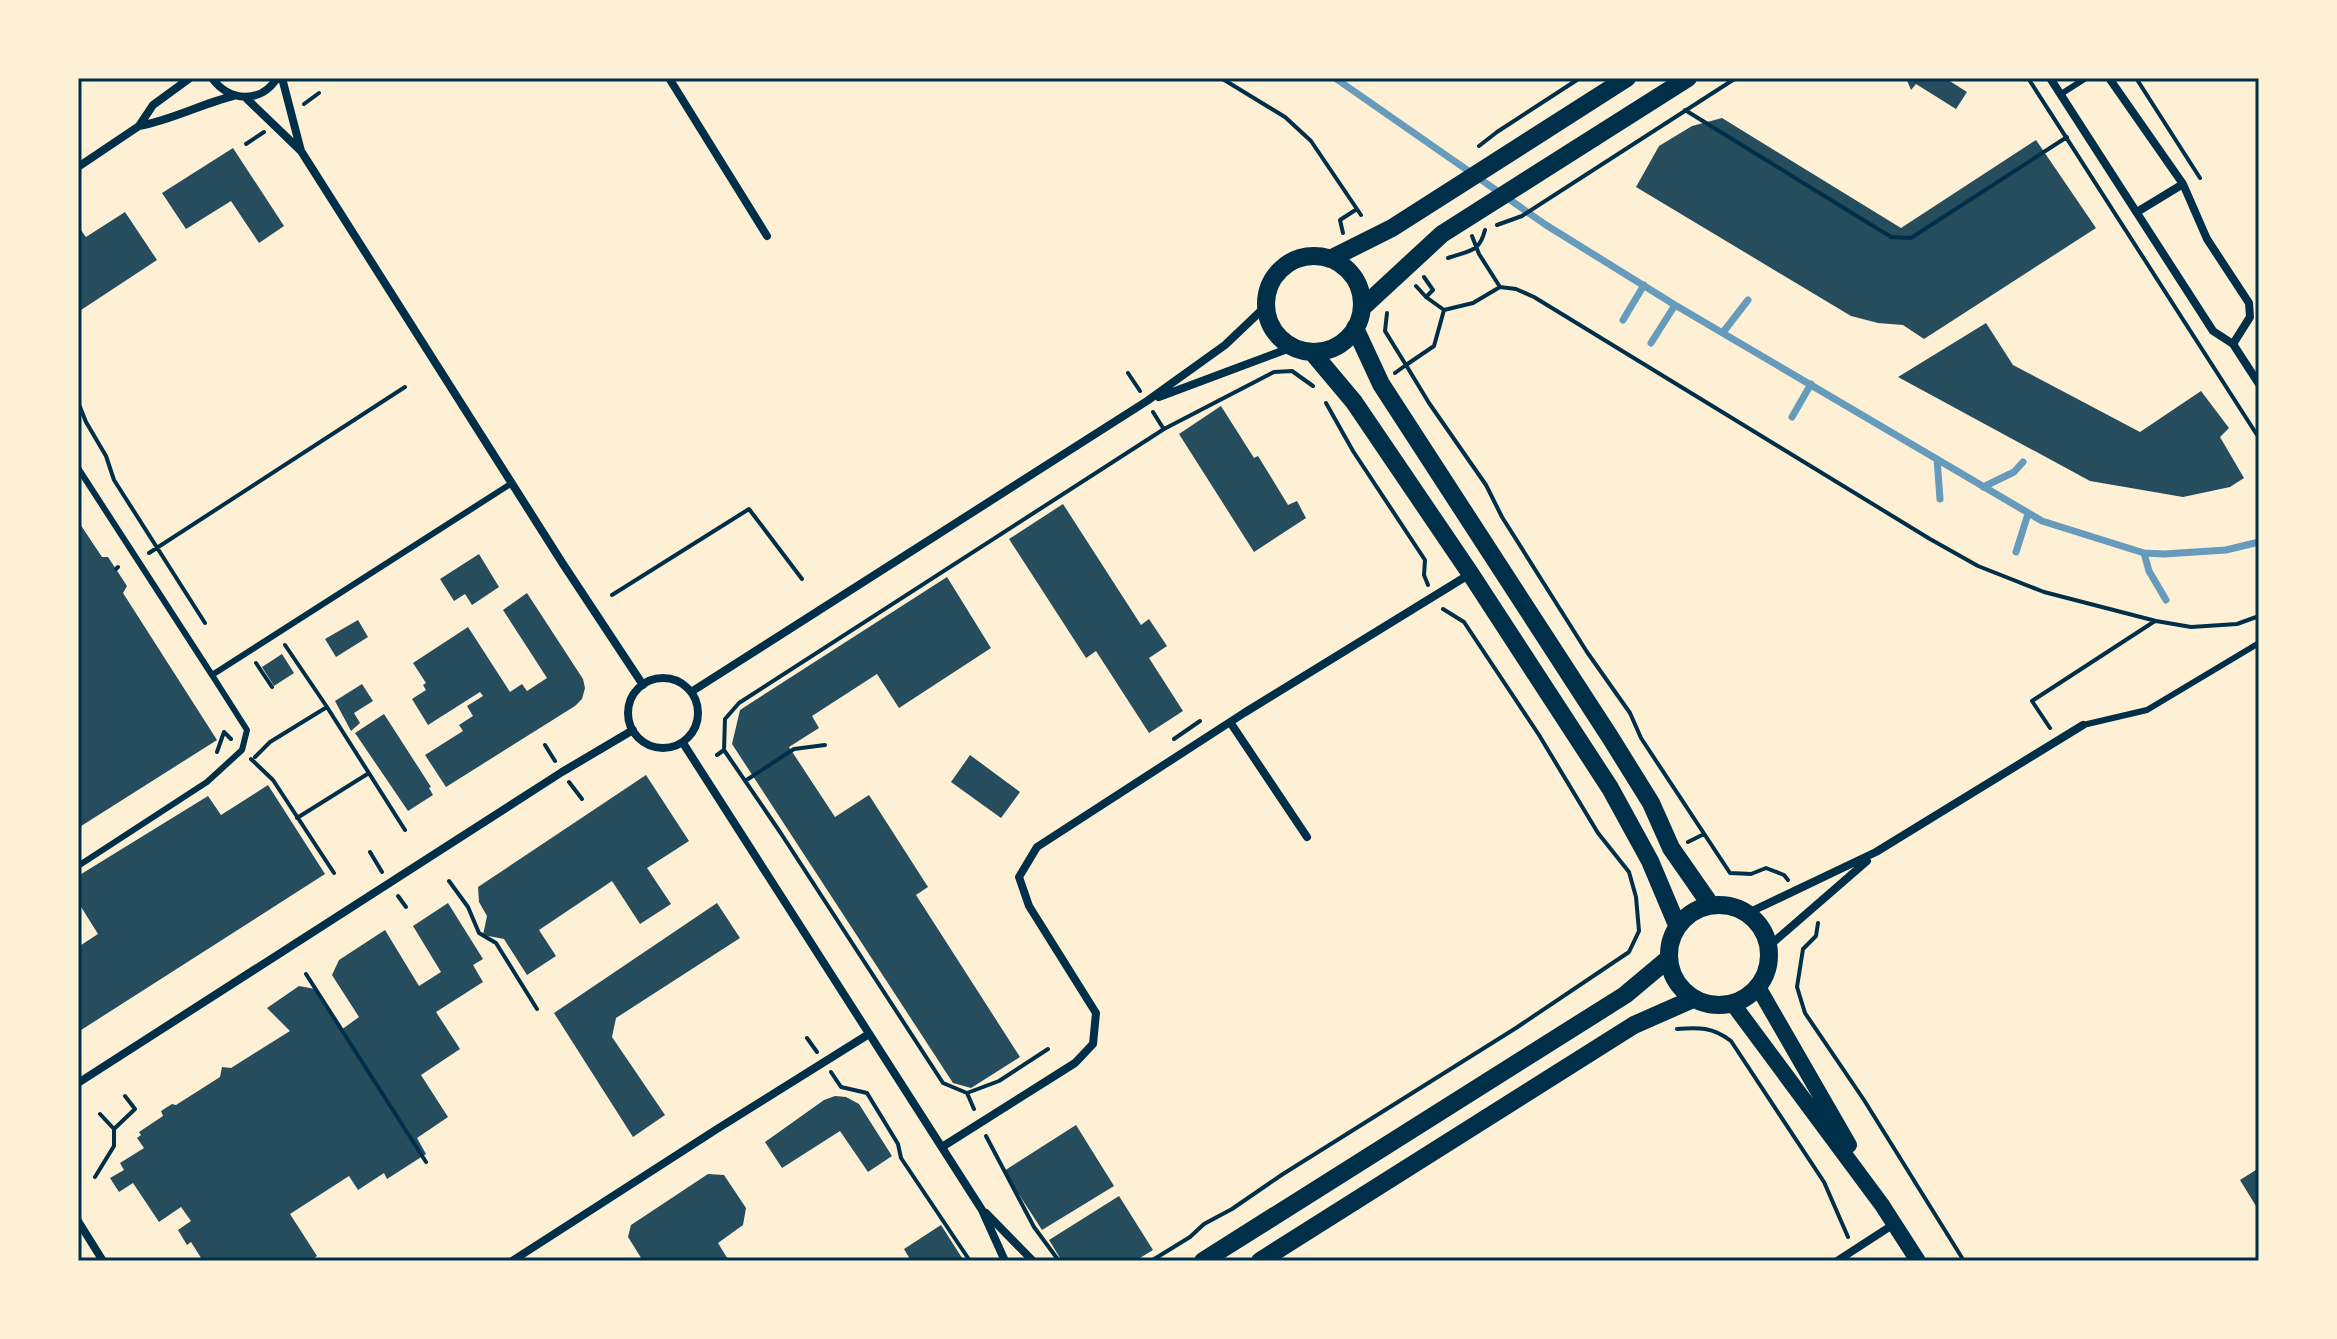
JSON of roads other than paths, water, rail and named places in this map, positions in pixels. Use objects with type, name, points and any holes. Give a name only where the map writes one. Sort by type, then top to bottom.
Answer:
[{"type":"highway","points":[[1330,259],[1392,228],[1627,78]]},
{"type":"highway","points":[[1362,308],[1442,234],[1688,78]]},
{"type":"highway","points":[[1309,256],[1330,259],[1344,266],[1361,292],[1362,308],[1355,328],[1337,346],[1312,352],[1293,347],[1274,330],[1266,306],[1268,291],[1283,267],[1309,256]]},
{"type":"highway","points":[[1355,328],[1381,384],[1610,737],[1651,803],[1671,848],[1710,904]]},
{"type":"highway","points":[[1312,352],[1354,402],[1610,788],[1650,861],[1677,925]]},
{"type":"highway","points":[[1710,904],[1729,905],[1748,913],[1763,930],[1769,946],[1767,970],[1758,987],[1733,1004],[1713,1005],[1693,999],[1676,982],[1668,959],[1669,942],[1677,925],[1689,913],[1710,904]]},
{"type":"highway","points":[[1203,1261],[1625,995],[1668,959]]},
{"type":"highway","points":[[1260,1261],[1634,1025],[1693,999]]},
{"type":"main road","points":[[1758,987],[1882,1205],[1918,1261]]},
{"type":"main road","points":[[1733,1004],[1882,1205]]},
{"type":"street","points":[[78,167],[139,126],[153,105],[190,78]]},
{"type":"street","points":[[212,78],[233,96]]},
{"type":"street","points":[[139,126],[164,122],[205,103],[233,96],[246,98],[268,90],[280,78],[301,151]]},
{"type":"street","points":[[669,78],[767,236]]},
{"type":"street","points":[[2050,78],[2213,331],[2233,344],[2259,384]]},
{"type":"street","points":[[2109,78],[2183,184],[2207,239],[2249,303],[2250,317],[2233,344]]},
{"type":"street","points":[[246,98],[301,151],[643,685]]},
{"type":"street","points":[[2137,212],[2183,184]]},
{"type":"street","points":[[691,692],[1147,401],[1225,345],[1266,306]]},
{"type":"street","points":[[1147,401],[1293,347]]},
{"type":"street","points":[[942,1147],[1075,1063],[1093,1044],[1096,1013],[1029,906],[1019,877],[1037,847],[1230,722],[1470,573]]},
{"type":"street","points":[[663,678],[683,684],[691,692],[698,713],[697,724],[683,743],[661,748],[649,745],[633,730],[628,710],[631,700],[643,685],[663,678]]},
{"type":"street","points":[[1230,722],[1307,837]]},
{"type":"street","points":[[1748,913],[1876,852],[2083,725]]},
{"type":"street","points":[[78,1083],[562,772],[633,730]]},
{"type":"street","points":[[683,743],[982,1210],[1005,1261]]},
{"type":"street","points":[[1769,946],[1876,852]]},
{"type":"street","points":[[512,1261],[869,1034]]},
{"type":"street","points":[[982,1210],[1033,1261]]},
{"type":"street","points":[[78,1221],[103,1261]]},
{"type":"street","points":[[1837,1261],[1894,1224]]},
{"type":"lane","points":[[2061,94],[2086,78]]},
{"type":"lane","points":[[78,468],[247,730],[242,750],[207,782],[78,866]]},
{"type":"lane","points":[[212,675],[512,483]]},
{"type":"lane","points":[[2083,725],[2147,710],[2259,643]]},
{"type":"waterway","points":[[1335,78],[1546,225],[1675,305],[2042,521],[2144,553],[2226,550],[2259,542]]},
{"type":"waterway","points":[[1623,320],[1644,285]]},
{"type":"waterway","points":[[1724,331],[1748,300]]},
{"type":"waterway","points":[[1651,343],[1675,305]]},
{"type":"waterway","points":[[1792,417],[1811,384]]},
{"type":"waterway","points":[[1937,459],[1940,499]]},
{"type":"waterway","points":[[1983,487],[2014,472],[2023,462]]},
{"type":"waterway","points":[[2016,552],[2028,514]]},
{"type":"waterway","points":[[2144,553],[2149,571],[2166,600]]}]
